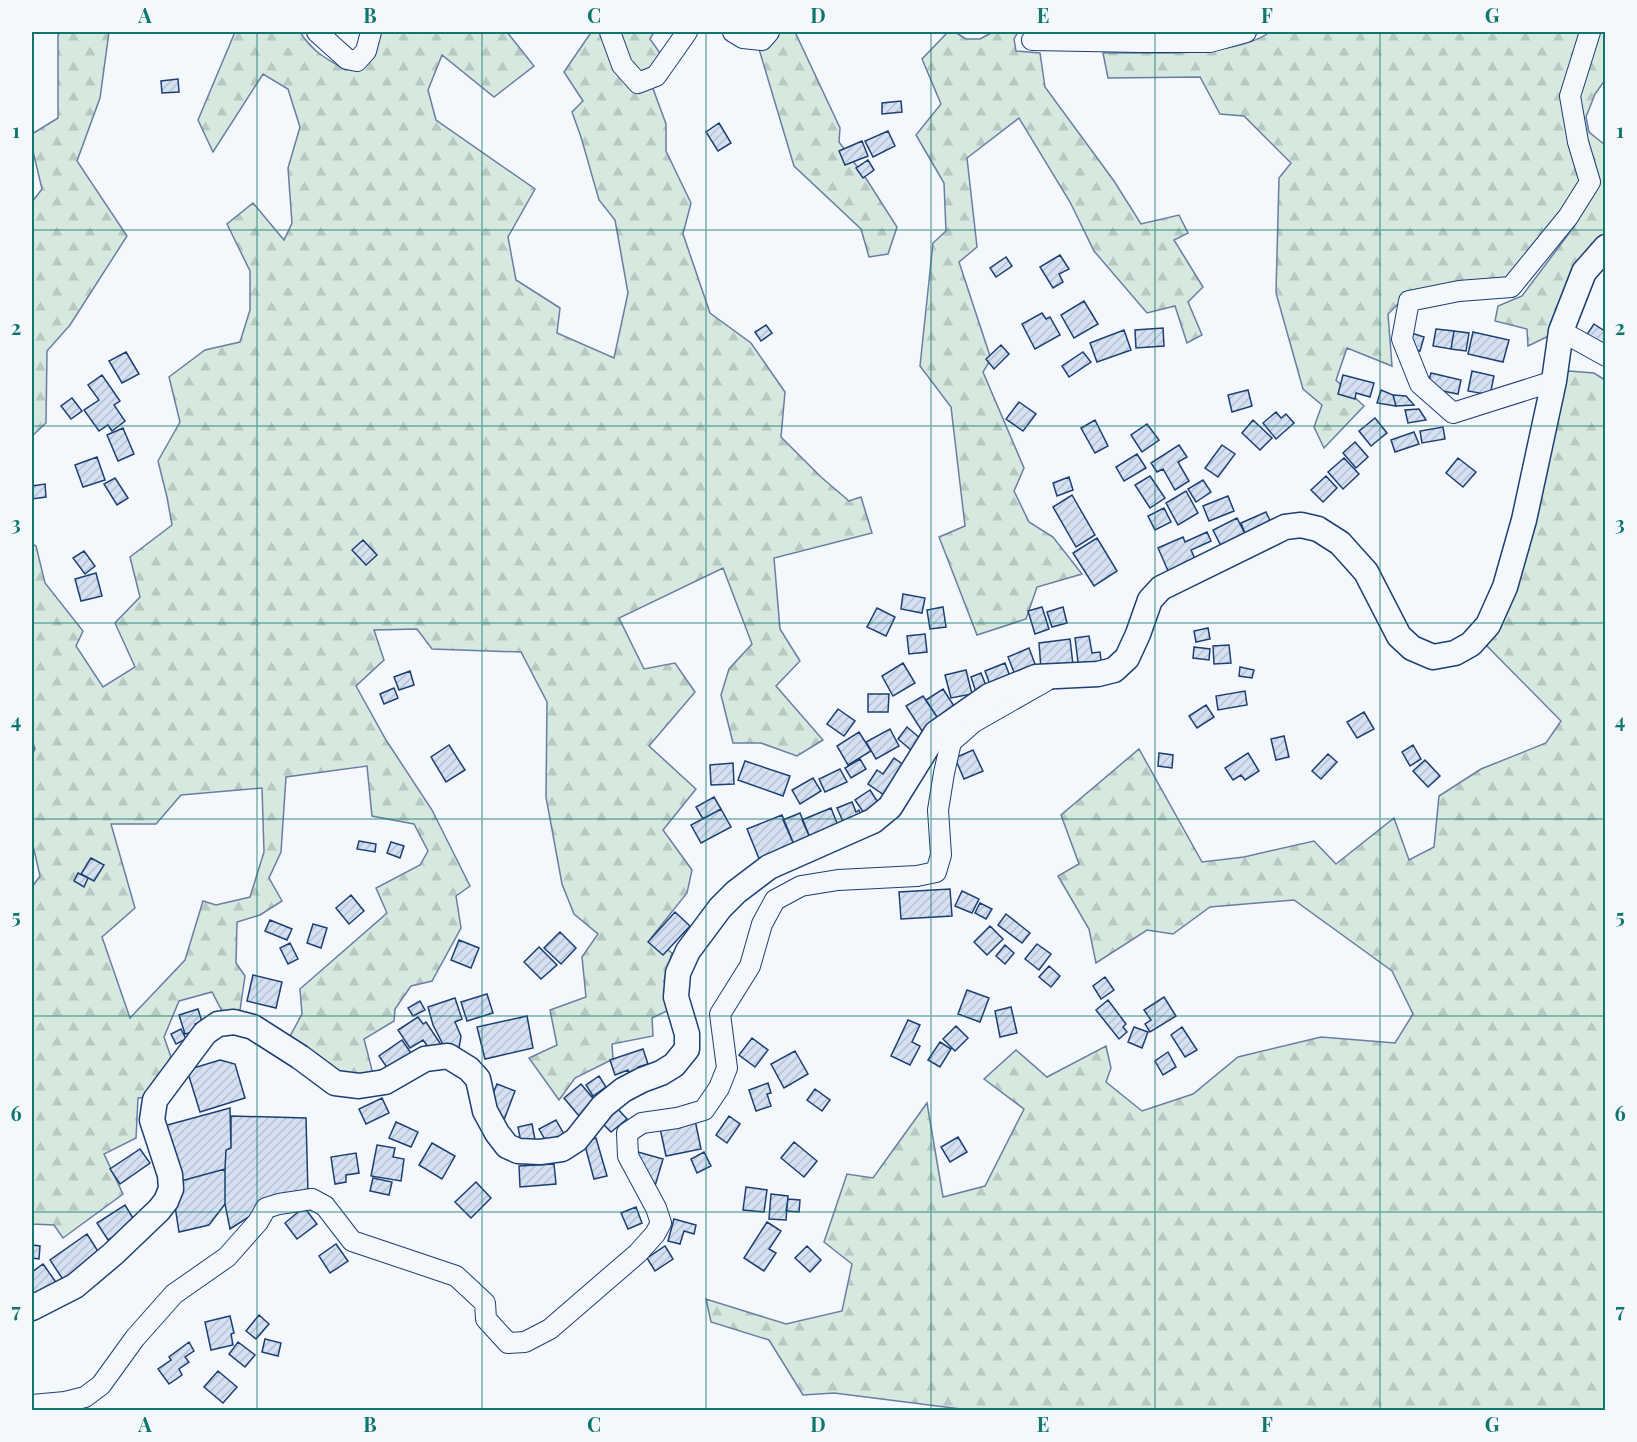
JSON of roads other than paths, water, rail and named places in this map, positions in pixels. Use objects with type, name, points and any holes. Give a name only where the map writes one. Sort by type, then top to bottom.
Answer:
[{"type":"main road","points":[[32,1308],[75,1286],[113,1254],[166,1201],[171,1189],[170,1175],[152,1120],[155,1100],[205,1033],[218,1024],[234,1022],[253,1027],[335,1083],[359,1086],[385,1082],[425,1059],[448,1056],[469,1069],[478,1079],[485,1110],[507,1146],[518,1151],[540,1152],[562,1149],[576,1140],[603,1106],[622,1090],[674,1065],[687,1048],[687,1034],[676,998],[678,973],[688,951],[720,908],[736,892],[769,867],[873,821],[890,807],[936,734],[989,696],[1036,677],[1098,674],[1114,670],[1127,658],[1150,600],[1161,588],[1285,527],[1301,525],[1318,529],[1340,543],[1366,572],[1399,636],[1412,648],[1433,657],[1455,653],[1471,644],[1488,625],[1505,586],[1524,520],[1554,381],[1561,331],[1584,272],[1605,247]]},
{"type":"street","points":[[317,32],[347,59],[357,61],[366,51],[371,32]]},
{"type":"street","points":[[610,32],[622,65],[638,83],[656,76],[687,32]]},
{"type":"street","points":[[733,32],[743,38],[762,40],[769,32]]},
{"type":"street","points":[[1038,32],[1032,40],[1210,42],[1246,32]]},
{"type":"street","points":[[1554,381],[1453,413],[1420,384],[1402,339],[1409,301],[1460,291],[1511,288],[1574,208],[1590,182],[1578,142],[1570,96],[1590,32]]},
{"type":"street","points":[[1561,331],[1605,356]]},
{"type":"street","points":[[32,1405],[65,1402],[85,1397],[101,1385],[135,1338],[174,1294],[227,1257],[258,1222],[266,1208],[312,1199],[325,1206],[352,1241],[456,1276],[485,1303],[486,1319],[508,1343],[525,1342],[550,1329],[638,1253],[655,1234],[661,1223],[656,1208],[628,1156],[627,1133],[642,1122],[677,1118],[704,1110],[719,1088],[727,1068],[720,1014],[750,966],[762,924],[775,900],[801,886],[829,881],[917,876],[936,872],[941,855],[938,810],[951,742],[974,722],[1056,675]]}]
